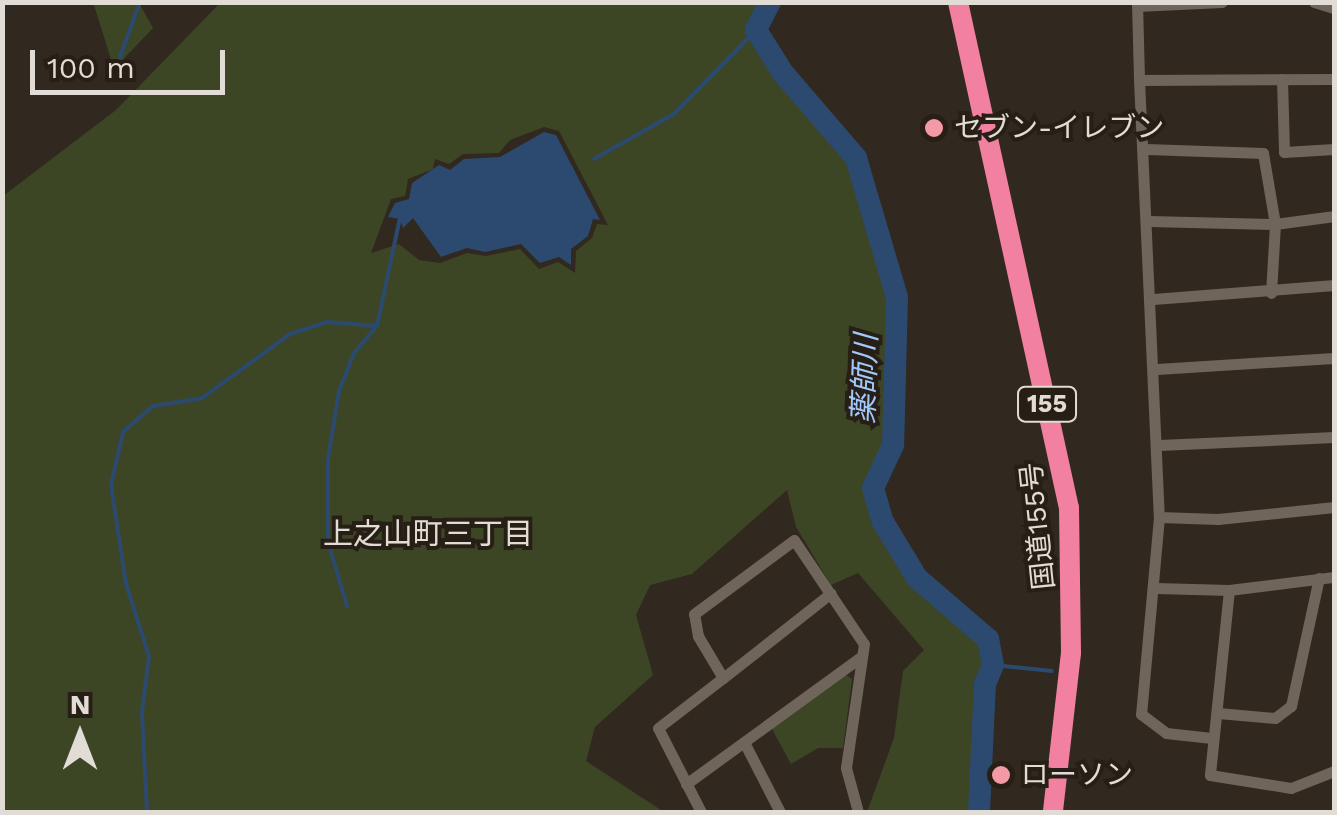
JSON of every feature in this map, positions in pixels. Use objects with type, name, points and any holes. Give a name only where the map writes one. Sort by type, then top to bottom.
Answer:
[{"type":"highway","name":"国道155号","points":[[958,2],[1069,508],[1072,636],[1053,812]]},
{"type":"street","points":[[1212,738],[1166,733],[1142,714],[1156,588],[1159,517],[1154,299],[1137,4],[1222,2]]},
{"type":"street","points":[[1314,2],[1334,8]]},
{"type":"street","points":[[1282,79],[1284,152],[1334,149]]},
{"type":"street","points":[[1140,80],[1334,80]]},
{"type":"street","points":[[1146,149],[1262,153],[1274,224],[1271,293]]},
{"type":"street","points":[[1149,222],[1274,224],[1334,216]]},
{"type":"street","points":[[1154,299],[1271,293],[1334,285]]},
{"type":"street","points":[[1157,369],[1334,358]]},
{"type":"street","points":[[1158,445],[1334,437]]},
{"type":"street","points":[[1159,517],[1218,519],[1334,508]]},
{"type":"street","points":[[723,678],[698,636],[694,614],[794,540],[864,644],[846,768],[858,812]]},
{"type":"street","points":[[1156,588],[1229,590],[1334,577]]},
{"type":"street","points":[[1218,713],[1275,718],[1291,706],[1319,578]]},
{"type":"street","points":[[1229,590],[1210,775],[1291,788],[1334,771]]},
{"type":"street","points":[[701,812],[658,728],[831,593]]},
{"type":"street","points":[[686,784],[862,657]]},
{"type":"street","points":[[745,744],[780,812]]},
{"type":"green space","points":[[139,3],[153,28],[114,69],[94,5]]},
{"type":"green space","points":[[220,3],[765,3],[751,29],[774,75],[845,154],[863,190],[889,294],[889,442],[867,486],[878,528],[925,594],[979,636],[1001,670],[976,718],[973,812],[867,812],[894,738],[903,671],[924,650],[858,573],[831,585],[796,527],[787,490],[692,574],[650,585],[636,615],[653,675],[595,727],[586,761],[664,812],[3,812],[3,196],[116,110]],"holes":[[[544,127],[559,131],[608,225],[597,224],[592,238],[576,251],[575,273],[558,262],[539,269],[520,249],[486,256],[467,253],[440,263],[419,260],[399,244],[371,253],[391,199],[405,196],[408,179],[433,169],[435,159],[449,164],[463,154],[499,153],[510,140]]]},
{"type":"green space","points":[[843,673],[852,679],[843,748],[818,748],[791,764],[772,729]]},
{"type":"water","points":[[544,132],[556,135],[600,220],[593,219],[588,236],[571,249],[571,265],[559,257],[540,263],[521,244],[485,252],[467,248],[441,257],[413,218],[403,228],[400,219],[388,217],[395,203],[409,199],[412,183],[439,165],[450,170],[464,159],[500,157]]},
{"type":"waterway","points":[[120,57],[140,2]]},
{"type":"waterway","name":"薬師川","points":[[770,2],[756,30],[783,73],[856,158],[897,297],[893,445],[873,488],[883,522],[917,578],[988,639],[993,665],[985,684],[979,812]]},
{"type":"waterway","points":[[594,159],[674,114],[756,30]]},
{"type":"waterway","points":[[147,812],[142,712],[149,656],[126,584],[111,485],[123,432],[153,406],[202,398],[290,334],[328,322],[377,326],[400,218]]},
{"type":"waterway","points":[[347,606],[328,542],[328,459],[339,391],[354,353],[377,326]]},
{"type":"waterway","points":[[993,665],[1052,671]]},
{"type":"place","name":"セブン-イレブン","points":[[934,128]]},
{"type":"place","name":"ローソン","points":[[1001,775]]},
{"type":"district","name":"上之山町三丁目","points":[[428,534]]}]
